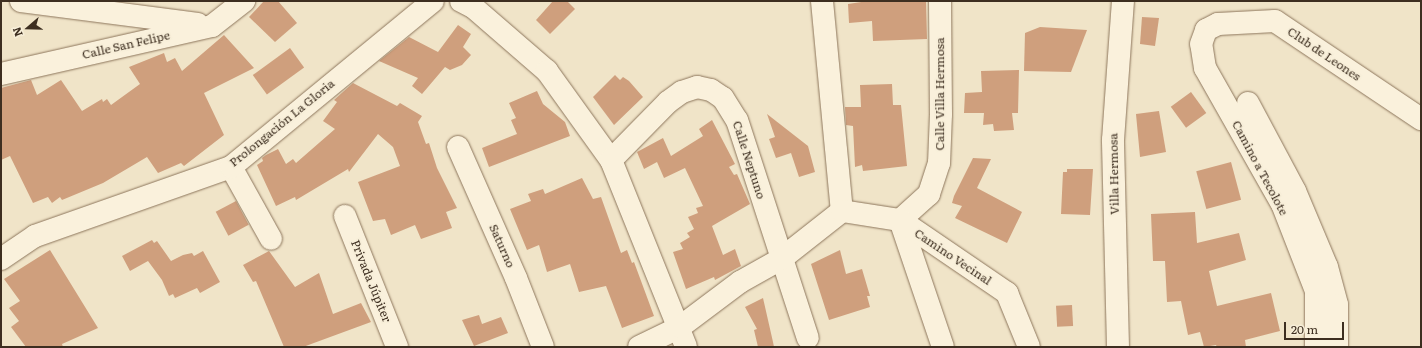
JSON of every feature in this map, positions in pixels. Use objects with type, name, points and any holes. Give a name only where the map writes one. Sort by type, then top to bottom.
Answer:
[{"type":"street","points":[[21,1],[212,26]]},
{"type":"street","name":"Calle San Felipe","points":[[1,74],[212,26],[244,1]]},
{"type":"street","name":"Prolongación La Gloria","points":[[1,259],[35,236],[231,167],[433,1]]},
{"type":"street","points":[[640,347],[683,337],[740,282],[781,259],[842,211],[822,1]]},
{"type":"street","name":"Calle Villa Hermosa","points":[[900,220],[929,194],[939,163],[941,114],[940,1]]},
{"type":"street","name":"Villa Hermosa","points":[[1118,347],[1113,140],[1123,1]]},
{"type":"street","points":[[470,3],[547,71],[611,160],[683,337]]},
{"type":"street","name":"Club de Leones","points":[[1218,24],[1275,21],[1421,120]]},
{"type":"street","name":"Camino a Tecolote","points":[[1218,24],[1206,30],[1201,44],[1204,68],[1285,211],[1316,290],[1316,347]]},
{"type":"street","name":"Calle Neptuno","points":[[611,160],[668,102],[682,92],[697,87],[711,90],[723,98],[737,120],[781,259],[808,338]]},
{"type":"street","points":[[1248,103],[1295,191],[1327,267],[1338,306],[1337,347]]},
{"type":"street","name":"Saturno","points":[[458,147],[516,278],[543,347]]},
{"type":"street","points":[[231,167],[271,239]]},
{"type":"street","name":"Camino Vecinal","points":[[842,211],[900,220],[1007,293],[1029,347]]},
{"type":"street","name":"Privada Júpiter","points":[[345,216],[398,347]]},
{"type":"street","points":[[900,220],[943,347]]},
{"type":"building","points":[[264,1],[278,1],[297,23],[275,42],[249,17]]},
{"type":"building","points":[[553,1],[567,1],[575,9],[550,34],[536,20]]},
{"type":"building","points":[[868,1],[926,1],[927,39],[873,41],[872,21],[849,23],[848,4]]},
{"type":"building","points":[[1142,17],[1159,18],[1155,46],[1140,44]]},
{"type":"building","points":[[458,25],[471,34],[463,47],[471,55],[462,65],[450,70],[445,67],[422,94],[412,86],[418,78],[379,61],[409,37],[438,52]]},
{"type":"building","points":[[1040,27],[1087,30],[1071,72],[1024,71],[1025,33]]},
{"type":"building","points":[[224,35],[254,68],[204,93],[224,135],[184,166],[181,163],[158,173],[147,157],[103,183],[62,200],[60,197],[52,203],[48,197],[33,203],[10,156],[1,160],[1,88],[31,80],[37,95],[61,80],[82,111],[102,99],[103,102],[107,99],[111,105],[140,84],[129,67],[164,53],[167,62],[175,58],[182,71]]},
{"type":"building","points":[[290,48],[304,67],[267,94],[253,75]]},
{"type":"building","points":[[1019,70],[1018,113],[1012,113],[1014,130],[994,131],[993,124],[983,125],[984,113],[964,113],[965,93],[982,92],[981,71]]},
{"type":"building","points":[[615,75],[620,80],[623,77],[629,81],[643,97],[614,125],[593,97]]},
{"type":"building","points":[[353,83],[397,106],[400,103],[422,116],[418,122],[426,144],[429,143],[437,168],[457,208],[446,212],[452,228],[421,239],[415,225],[391,235],[385,219],[373,221],[358,182],[400,166],[393,147],[378,134],[349,172],[348,169],[296,200],[295,197],[276,206],[257,165],[263,161],[262,158],[278,149],[286,164],[293,159],[296,163],[335,129],[323,121],[337,102],[334,100]]},
{"type":"building","points":[[892,84],[893,105],[901,105],[907,166],[863,171],[862,165],[855,167],[853,126],[846,125],[845,107],[861,107],[860,85]]},
{"type":"building","points":[[537,91],[543,104],[565,122],[570,136],[489,167],[482,148],[517,134],[511,120],[516,118],[509,103]]},
{"type":"building","points":[[1191,92],[1206,113],[1186,128],[1171,107]]},
{"type":"building","points":[[1159,111],[1166,152],[1140,157],[1136,114]]},
{"type":"building","points":[[767,114],[808,146],[815,172],[799,177],[791,153],[776,158],[769,139],[775,137]]},
{"type":"building","points":[[712,120],[735,164],[729,167],[734,175],[737,174],[750,204],[712,226],[723,255],[735,249],[741,266],[715,280],[714,277],[686,289],[673,252],[683,249],[680,243],[690,237],[687,233],[694,229],[688,217],[698,213],[696,208],[703,206],[685,168],[664,178],[657,162],[644,169],[637,152],[663,138],[671,156],[703,136],[699,129]]},
{"type":"building","points":[[973,158],[991,159],[977,188],[1022,212],[1007,243],[955,218],[962,206],[952,203],[954,196]]},
{"type":"building","points":[[1231,162],[1241,200],[1206,209],[1196,171]]},
{"type":"building","points":[[1067,169],[1093,169],[1090,215],[1061,214],[1063,172],[1067,172]]},
{"type":"building","points":[[582,178],[593,199],[601,197],[621,253],[627,250],[632,263],[634,262],[654,316],[622,328],[606,286],[579,292],[570,264],[547,272],[539,245],[527,250],[510,209],[531,201],[528,194],[543,189],[545,194]]},
{"type":"building","points":[[236,201],[249,225],[228,236],[216,212]]},
{"type":"building","points":[[1195,212],[1197,243],[1239,233],[1246,260],[1209,271],[1217,306],[1271,293],[1280,331],[1245,340],[1246,347],[1217,347],[1216,345],[1204,347],[1200,332],[1188,335],[1181,301],[1167,302],[1165,261],[1153,261],[1151,214]]},
{"type":"building","points":[[152,240],[154,243],[157,241],[171,261],[183,255],[192,253],[194,256],[203,251],[220,282],[200,293],[197,288],[175,298],[173,294],[169,296],[162,280],[148,261],[130,271],[122,256]]},
{"type":"building","points":[[50,250],[98,328],[62,344],[63,347],[26,347],[11,327],[19,321],[9,308],[20,301],[4,279]]},
{"type":"building","points":[[840,250],[846,274],[862,269],[870,296],[867,296],[870,307],[829,320],[811,264]]},
{"type":"building","points":[[269,251],[295,287],[319,273],[333,314],[361,303],[371,322],[303,347],[284,347],[256,281],[253,282],[243,265]]},
{"type":"building","points":[[763,298],[774,347],[758,347],[754,330],[757,329],[745,307]]},
{"type":"building","points":[[1072,305],[1073,326],[1057,327],[1056,306]]},
{"type":"building","points":[[479,315],[482,324],[501,317],[508,333],[474,346],[462,320]]}]
